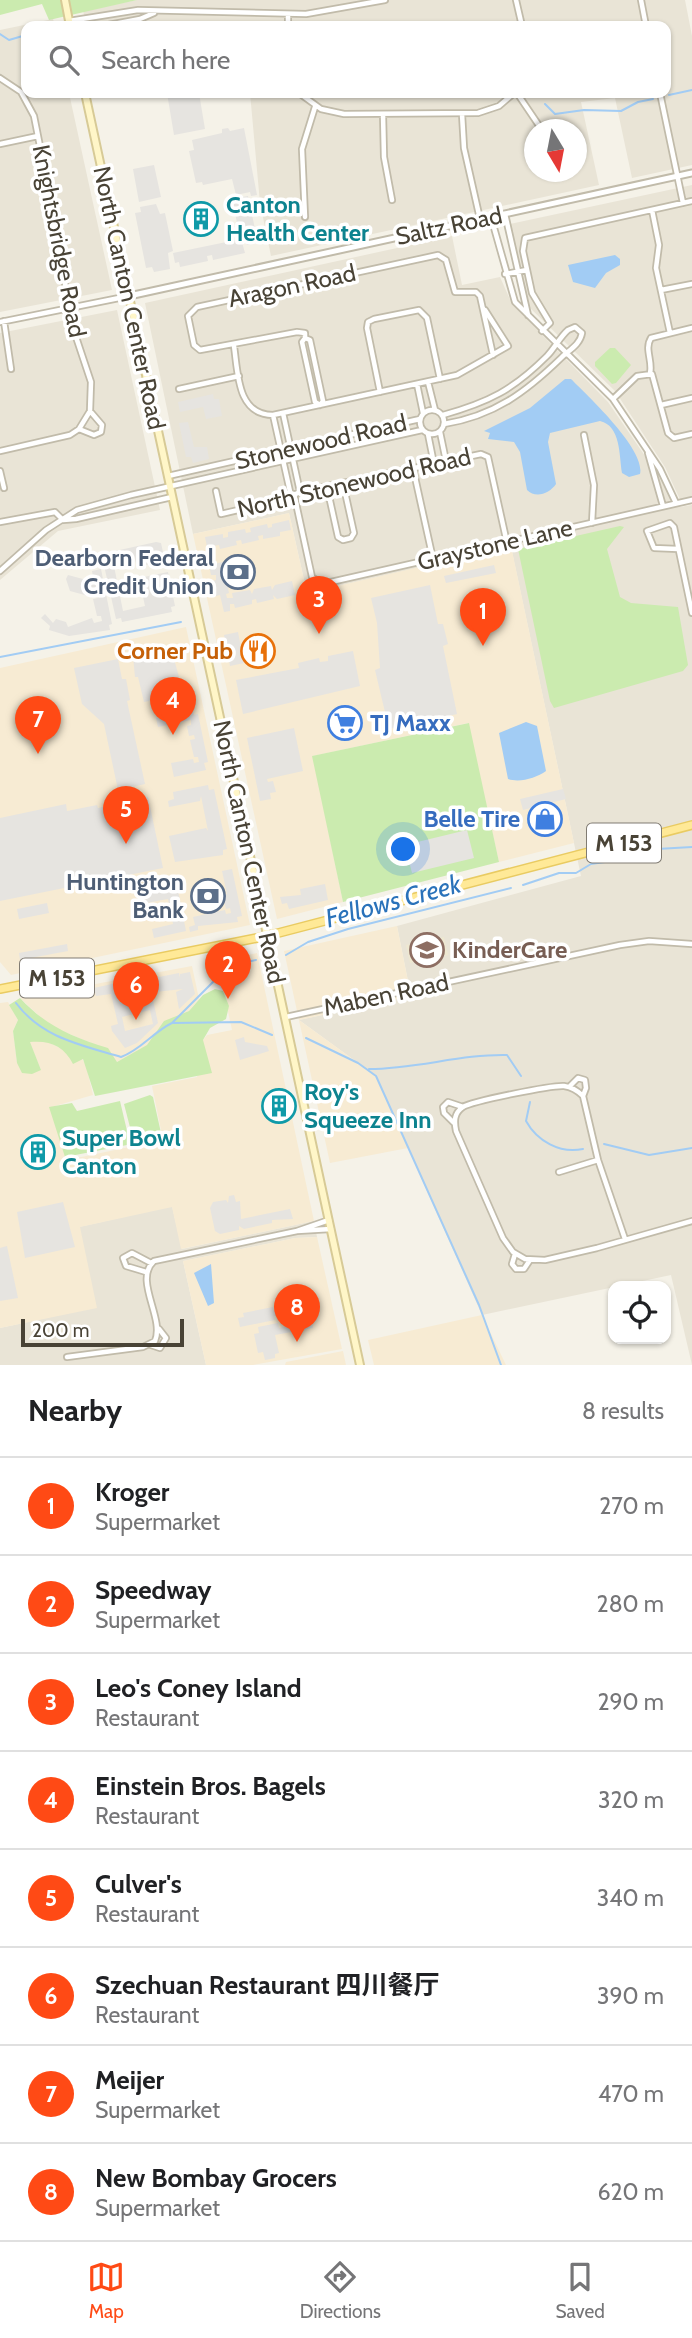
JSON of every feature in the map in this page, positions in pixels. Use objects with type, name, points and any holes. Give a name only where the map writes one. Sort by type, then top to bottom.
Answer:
[{"type":"main road","points":[[65,0],[69,21]]},
{"type":"main road","name":"North Canton Center Road","points":[[86,98],[360,1365]]},
{"type":"main road","name":"M 153","points":[[0,989],[267,936],[692,825]]},
{"type":"street","points":[[85,21],[138,10],[154,13],[186,10],[315,13],[385,0]]},
{"type":"street","points":[[516,0],[521,21]]},
{"type":"street","points":[[641,0],[645,21]]},
{"type":"street","points":[[129,21],[154,13]]},
{"type":"street","points":[[288,14],[288,21]]},
{"type":"street","name":"Knightsbridge Road","points":[[0,78],[21,92]]},
{"type":"street","name":"Knightsbridge Road","points":[[26,98],[30,104],[38,136],[69,308],[91,382],[90,411],[102,425],[102,432],[94,435],[79,429]]},
{"type":"street","points":[[305,98],[316,107],[338,114],[462,114],[492,109],[508,98]]},
{"type":"street","points":[[519,98],[534,119]]},
{"type":"street","points":[[661,98],[683,203]]},
{"type":"street","points":[[305,217],[302,149],[316,107]]},
{"type":"street","points":[[383,114],[385,167],[392,200]]},
{"type":"street","points":[[462,114],[464,148],[480,219]]},
{"type":"street","points":[[0,144],[38,136]]},
{"type":"street","name":"Saltz Road","points":[[2,321],[129,296],[692,173]]},
{"type":"street","points":[[541,331],[550,323],[532,293],[522,244],[530,236],[692,201]]},
{"type":"street","points":[[652,210],[658,235],[656,268],[670,333]]},
{"type":"street","points":[[505,214],[530,319]]},
{"type":"street","points":[[491,217],[515,302],[541,331],[613,399],[647,449],[676,503]]},
{"type":"street","name":"Aragon Road","points":[[234,345],[204,349],[194,345],[188,316],[193,309],[442,256],[446,260],[455,292],[479,294],[483,307]]},
{"type":"street","points":[[505,274],[527,270]]},
{"type":"street","points":[[661,290],[692,284]]},
{"type":"street","points":[[483,307],[493,355]]},
{"type":"street","points":[[320,405],[315,402],[302,342],[305,336],[297,332],[234,345],[244,399],[250,408],[260,414],[273,415],[283,413],[320,405],[380,392],[417,384],[428,382],[462,374],[508,343],[483,307]]},
{"type":"street","points":[[380,392],[368,322],[419,310],[427,318],[440,379]]},
{"type":"street","points":[[2,321],[11,369]]},
{"type":"street","points":[[428,382],[435,410],[443,415],[485,403],[517,384],[568,330],[579,328],[581,339],[509,403],[472,418],[444,424]]},
{"type":"street","points":[[692,328],[649,341],[650,373],[656,379],[670,436],[692,434]]},
{"type":"street","points":[[613,399],[638,376],[650,373]]},
{"type":"street","points":[[178,389],[239,376]]},
{"type":"street","points":[[417,384],[422,430],[428,434],[440,432]]},
{"type":"street","points":[[661,405],[692,398]]},
{"type":"street","points":[[421,416],[435,410]]},
{"type":"street","points":[[0,451],[62,438],[79,429],[90,411]]},
{"type":"street","points":[[283,413],[293,460],[295,494]]},
{"type":"street","points":[[273,415],[283,462],[295,494]]},
{"type":"street","points":[[443,415],[444,424],[440,432],[446,461]]},
{"type":"street","name":"Stonewood Road","points":[[167,476],[291,449],[421,416]]},
{"type":"street","name":"Stonewood Road","points":[[0,571],[46,530],[77,510],[143,492],[422,430]]},
{"type":"street","points":[[428,434],[434,464]]},
{"type":"street","points":[[584,435],[594,485],[592,523]]},
{"type":"street","points":[[647,449],[663,506]]},
{"type":"street","name":"North Stonewood Road","points":[[216,491],[221,514],[327,486],[481,454],[488,457],[507,543]]},
{"type":"street","name":"Stonewood Road","points":[[223,465],[225,475]]},
{"type":"street","points":[[413,468],[433,559]]},
{"type":"street","points":[[0,471],[4,488]]},
{"type":"street","points":[[327,486],[338,537],[343,540],[351,538],[354,533],[343,483]]},
{"type":"street","points":[[143,492],[145,503]]},
{"type":"street","name":"Graystone Lane","points":[[295,494],[313,581],[322,584],[692,500]]},
{"type":"street","points":[[0,522],[55,512],[63,520],[172,497]]},
{"type":"street","points":[[96,505],[99,514]]},
{"type":"street","points":[[678,549],[654,548],[648,531],[670,523],[678,549],[692,613]]},
{"type":"street","name":"Maben Road","points":[[286,1017],[620,945],[649,942],[692,944]]},
{"type":"street","points":[[569,1087],[578,1077],[585,1080],[583,1096],[598,1160],[625,1239]]},
{"type":"street","points":[[454,1123],[457,1112],[463,1107],[555,1086],[569,1087],[583,1096]]},
{"type":"street","points":[[463,1107],[448,1102],[443,1107],[444,1113],[454,1123],[503,1238],[516,1254],[530,1260],[571,1254],[692,1221]]},
{"type":"street","points":[[559,1172],[598,1160]]},
{"type":"street","points":[[298,1231],[329,1219]]},
{"type":"street","points":[[146,1272],[127,1266],[123,1258],[132,1253],[151,1263],[298,1231],[331,1229]]},
{"type":"street","points":[[516,1254],[512,1264],[516,1269],[524,1269],[530,1260]]},
{"type":"street","points":[[151,1263],[146,1272],[158,1328],[151,1345]]},
{"type":"street","points":[[67,1357],[151,1345],[160,1348],[166,1338],[158,1328]]},
{"type":"shaded area","points":[[137,0],[685,0],[692,36],[692,165],[632,178],[615,98],[671,98],[671,21],[85,21],[83,10]]},
{"type":"shaded area","points":[[21,26],[21,98],[70,98],[112,290],[0,312],[0,30]]},
{"type":"shaded area","points":[[168,98],[200,98],[205,129],[174,135]]},
{"type":"shaded area","points":[[250,98],[615,98],[581,102],[585,119],[524,119],[524,182],[587,182],[587,130],[599,185],[271,256],[260,203]]},
{"type":"shaded area","points":[[228,128],[230,131],[244,128],[257,195],[251,196],[250,192],[236,195],[232,179],[203,185],[202,182],[196,183],[189,151],[194,150],[192,140],[222,133],[222,129]]},
{"type":"shaded area","points":[[154,165],[161,197],[139,202],[133,169]]},
{"type":"shaded area","points":[[692,185],[692,504],[683,506],[665,467],[615,391],[528,306],[510,224]]},
{"type":"shaded area","points":[[248,196],[258,243],[247,245],[245,237],[240,237],[232,199]]},
{"type":"shaded area","points":[[156,204],[160,214],[165,213],[173,251],[168,253],[170,269],[154,272],[152,267],[146,268],[135,213],[141,212],[140,207]]},
{"type":"shaded area","points":[[452,236],[462,285],[500,277],[512,304],[608,402],[680,507],[692,505],[692,1365],[671,1275],[643,1281],[608,1281],[608,1288],[482,1315],[376,1076],[299,1020],[411,996],[397,926],[581,876],[511,547],[307,593],[289,513],[193,534],[145,303]]},
{"type":"shaded area","points":[[241,239],[245,253],[213,260],[212,255],[207,256],[208,261],[180,267],[179,262],[175,263],[173,253]]},
{"type":"shaded area","points":[[117,310],[160,510],[58,531],[0,580],[0,333]]},
{"type":"shaded area","points":[[213,394],[214,399],[219,399],[222,416],[206,419],[203,407],[180,412],[178,402]]},
{"type":"shaded area","points":[[188,422],[194,447],[207,447],[209,459],[193,463],[191,457],[186,457],[179,423]]},
{"type":"shaded area","points":[[289,513],[307,593],[511,546],[574,843],[499,862],[468,723],[313,756],[343,902],[277,919],[193,534]]},
{"type":"shaded area","points":[[289,520],[291,530],[280,532],[280,536],[263,539],[263,535],[258,536],[259,540],[242,544],[241,540],[236,541],[237,545],[220,549],[219,545],[207,547],[205,537],[223,534],[223,538],[228,537],[228,532],[245,529],[246,533],[251,532],[250,528],[267,524],[268,528],[272,527],[272,524]]},
{"type":"shaded area","points":[[161,543],[165,561],[137,567],[134,556],[113,561],[123,611],[145,606],[139,578],[168,572],[175,606],[171,607],[172,612],[122,622],[121,618],[116,619],[103,561],[107,560],[106,553]]},
{"type":"shaded area","points":[[223,562],[225,573],[221,574],[222,578],[226,578],[229,593],[226,594],[227,598],[233,598],[232,593],[250,590],[252,594],[254,589],[271,586],[272,590],[275,585],[292,581],[295,595],[277,599],[273,595],[274,599],[257,603],[256,599],[252,600],[252,604],[235,608],[234,604],[230,604],[230,611],[224,612],[220,595],[216,596],[213,581],[216,580],[216,575],[211,575],[209,565]]},
{"type":"shaded area","points":[[494,565],[496,573],[446,583],[444,576]]},
{"type":"shaded area","points":[[101,569],[112,624],[109,625],[110,630],[69,636],[49,630],[50,626],[41,618],[45,614],[53,623],[56,619],[66,622],[68,627],[92,618],[94,623],[102,621],[101,616],[97,616],[93,599],[98,598],[97,594],[94,592],[92,597],[70,591],[66,579],[68,575],[94,582],[92,571]]},
{"type":"shaded area","points":[[430,585],[438,624],[443,624],[448,644],[443,646],[457,714],[389,729],[375,670],[380,668],[377,623],[371,598]]},
{"type":"shaded area","points":[[186,627],[250,925],[11,975],[0,962],[0,668]]},
{"type":"shaded area","points":[[238,632],[244,663],[230,666],[224,635]]},
{"type":"shaded area","points":[[171,648],[182,688],[153,694],[149,701],[144,702],[138,677],[135,677],[133,656]]},
{"type":"shaded area","points":[[353,651],[360,686],[243,714],[236,680],[299,668],[298,663],[319,658],[320,662],[328,661],[328,656]]},
{"type":"shaded area","points":[[118,659],[122,679],[126,679],[130,700],[127,701],[145,784],[118,790],[104,724],[82,704],[74,668]]},
{"type":"shaded area","points":[[193,710],[194,715],[198,714],[208,762],[204,763],[206,770],[174,777],[171,763],[193,759],[194,763],[199,762],[198,757],[194,757],[190,740],[195,739],[194,735],[189,736],[187,726],[191,725],[191,720],[158,727],[156,718]]},
{"type":"shaded area","points":[[294,728],[303,771],[267,779],[268,782],[273,781],[276,792],[270,793],[271,799],[260,801],[247,738]]},
{"type":"shaded area","points":[[208,785],[209,790],[214,789],[227,849],[223,850],[223,855],[175,862],[169,836],[206,828],[208,831],[201,796],[200,801],[169,807],[168,801],[174,799],[173,792]]},
{"type":"shaded area","points":[[563,789],[566,799],[523,810],[520,799]]},
{"type":"shaded area","points":[[148,797],[163,868],[0,901],[0,818],[66,804],[67,811],[97,805],[98,808]]},
{"type":"shaded area","points":[[467,830],[474,858],[412,873],[405,845]]},
{"type":"shaded area","points":[[232,869],[242,916],[237,917],[238,922],[198,926],[198,930],[190,932],[189,927],[195,925],[193,917],[225,910],[226,914],[231,913],[230,908],[226,909],[223,896],[227,894],[222,871]]},
{"type":"shaded area","points":[[176,880],[186,931],[154,938],[152,929],[173,924],[168,899],[146,903],[143,891],[165,887],[164,883]]},
{"type":"shaded area","points":[[325,884],[328,900],[289,909],[287,903],[282,904],[280,897],[301,895],[300,889]]},
{"type":"shaded area","points":[[47,903],[49,913],[19,919],[17,909]]},
{"type":"shaded area","points":[[397,926],[411,996],[299,1020],[376,1076],[408,1148],[330,1163],[284,951]]},
{"type":"shaded area","name":"KinderCare","points":[[444,937],[448,955],[410,963],[406,945]]},
{"type":"shaded area","points":[[67,944],[68,951],[20,960],[19,953]]},
{"type":"shaded area","points":[[257,953],[314,1221],[181,1249],[172,1207],[80,1227],[97,1308],[0,1328],[0,1003],[8,1002],[18,1020],[13,1031],[17,1063],[41,1070],[29,1041],[46,1041],[82,1059],[86,1065],[93,1095],[55,1106],[67,1160],[163,1140],[152,1086],[197,1077],[203,1040],[207,1035],[232,1030],[217,961]]},
{"type":"shaded area","points":[[192,966],[199,999],[189,1011],[164,1022],[148,1045],[117,1062],[96,1045],[50,1026],[20,998]]},
{"type":"shaded area","points":[[190,972],[195,994],[179,1009],[176,992],[183,989],[155,992],[154,978],[179,973],[180,978],[180,974]]},
{"type":"shaded area","points":[[148,976],[158,1023],[137,1043],[125,1048],[112,1031],[111,1026],[118,1024],[111,994],[96,996],[94,988]],"holes":[[[150,1010],[153,1024],[125,1031],[122,1017]]]},
{"type":"shaded area","points":[[244,1037],[245,1042],[267,1046],[269,1051],[240,1060],[235,1040]]},
{"type":"shaded area","points":[[234,1195],[236,1202],[240,1201],[241,1219],[290,1209],[293,1219],[272,1220],[272,1223],[244,1229],[239,1226],[239,1230],[220,1234],[215,1231],[210,1208],[213,1202],[226,1200],[228,1203],[229,1196]]},
{"type":"shaded area","points":[[63,1202],[75,1247],[25,1258],[17,1212]]},
{"type":"shaded area","points":[[172,1206],[182,1249],[314,1221],[317,1237],[295,1238],[183,1261],[206,1365],[0,1365],[0,1328],[96,1307],[79,1227]]},
{"type":"shaded area","points":[[317,1237],[342,1349],[253,1365],[206,1365],[183,1261],[295,1238]]},
{"type":"shaded area","points":[[7,1246],[18,1298],[0,1301],[0,1248]]},
{"type":"shaded area","points":[[306,1300],[308,1309],[301,1311],[302,1315],[282,1319],[281,1315],[274,1316],[275,1320],[240,1327],[238,1318],[244,1317],[243,1313],[273,1307],[274,1311],[281,1310],[281,1305]]},
{"type":"shaded area","points":[[482,1315],[506,1365],[374,1365],[368,1340]]},
{"type":"shaded area","points":[[311,1316],[313,1328],[275,1335],[279,1353],[275,1354],[275,1358],[265,1360],[263,1352],[258,1353],[254,1334],[259,1333],[258,1327],[278,1323],[279,1328],[289,1326],[288,1321]]},
{"type":"shaded area","points":[[343,1351],[346,1365],[285,1365],[286,1362]]},
{"type":"green space","points":[[0,0],[137,0],[49,20],[42,4],[0,15]]},
{"type":"green space","points":[[610,348],[615,348],[631,365],[616,383],[612,384],[595,366],[595,362]]},
{"type":"green space","points":[[624,527],[607,549],[620,597],[631,603],[678,607],[688,665],[683,671],[554,708],[550,701],[518,549]]},
{"type":"green space","points":[[469,723],[499,862],[343,902],[312,756]]},
{"type":"green space","points":[[215,989],[223,991],[229,1006],[226,1019],[210,1028],[203,1040],[212,1073],[95,1096],[83,1059],[73,1064],[56,1046],[44,1042],[30,1042],[41,1070],[32,1074],[22,1073],[17,1063],[13,1031],[18,1020],[9,1005],[20,998],[60,1029],[108,1048],[117,1062],[147,1045],[164,1021],[189,1011],[203,995]]},
{"type":"green space","points":[[150,1095],[153,1097],[161,1133],[133,1139],[124,1104]]},
{"type":"green space","points":[[120,1101],[128,1135],[127,1145],[65,1157],[49,1107],[72,1103],[77,1111]]},
{"type":"water","points":[[615,255],[620,259],[620,265],[606,273],[595,288],[573,282],[568,265]]},
{"type":"water","points":[[565,379],[571,379],[625,438],[634,451],[640,474],[629,477],[622,473],[615,435],[607,424],[600,421],[550,433],[548,442],[556,484],[543,494],[534,494],[527,490],[520,452],[514,442],[488,439],[490,433],[484,431],[530,408]]},
{"type":"water","points":[[526,722],[537,726],[546,771],[528,779],[508,779],[499,733]]},
{"type":"water","points":[[211,1264],[214,1303],[208,1306],[194,1273]]},
{"type":"waterway","points":[[0,34],[9,40],[21,36]]},
{"type":"waterway","points":[[671,95],[692,90]]},
{"type":"waterway","points":[[545,104],[555,114],[584,110],[621,111],[638,102],[653,99]]},
{"type":"waterway","points":[[0,657],[181,622]]},
{"type":"waterway","name":"Fellows Creek","points":[[523,885],[559,873],[576,873],[591,864],[632,858],[657,849],[692,847]]},
{"type":"waterway","name":"Fellows Creek","points":[[286,955],[308,942],[348,929],[511,888]]},
{"type":"waterway","name":"Fellows Creek","points":[[16,1003],[38,1025],[63,1039],[121,1057],[172,1023],[229,966],[256,960]]},
{"type":"waterway","points":[[173,1023],[241,1022],[272,1035]]},
{"type":"waterway","points":[[306,1038],[358,1063],[376,1076],[479,1305],[501,1365]]},
{"type":"waterway","points":[[369,1069],[507,1055],[521,1076]]},
{"type":"waterway","points":[[530,1102],[526,1121],[536,1135],[558,1148],[583,1149]]},
{"type":"waterway","points":[[604,1144],[649,1155],[692,1148]]},
{"type":"place","name":"Canton Health Center","points":[[201,219]]},
{"type":"place","name":"Dearborn Federal Credit Union","points":[[238,572]]},
{"type":"place","name":"Leo's Coney Island","points":[[319,634]]},
{"type":"place","name":"Kroger","points":[[483,646]]},
{"type":"place","name":"Corner Pub","points":[[258,651]]},
{"type":"place","name":"TJ Maxx","points":[[345,723]]},
{"type":"place","name":"Einstein Bros. Bagels","points":[[173,735]]},
{"type":"place","name":"Meijer","points":[[38,754]]},
{"type":"place","name":"Belle Tire","points":[[545,819]]},
{"type":"place","name":"Culver's","points":[[126,844]]},
{"type":"place","name":"Huntington Bank","points":[[208,896]]},
{"type":"place","name":"KinderCare","points":[[427,950]]},
{"type":"place","name":"Speedway","points":[[228,999]]},
{"type":"place","name":"Szechuan Restaurant 四川餐厅","points":[[136,1020]]},
{"type":"place","name":"Roy's Squeeze Inn","points":[[279,1106]]},
{"type":"place","name":"Super Bowl Canton","points":[[38,1152]]},
{"type":"place","name":"New Bombay Grocers","points":[[297,1342]]}]
